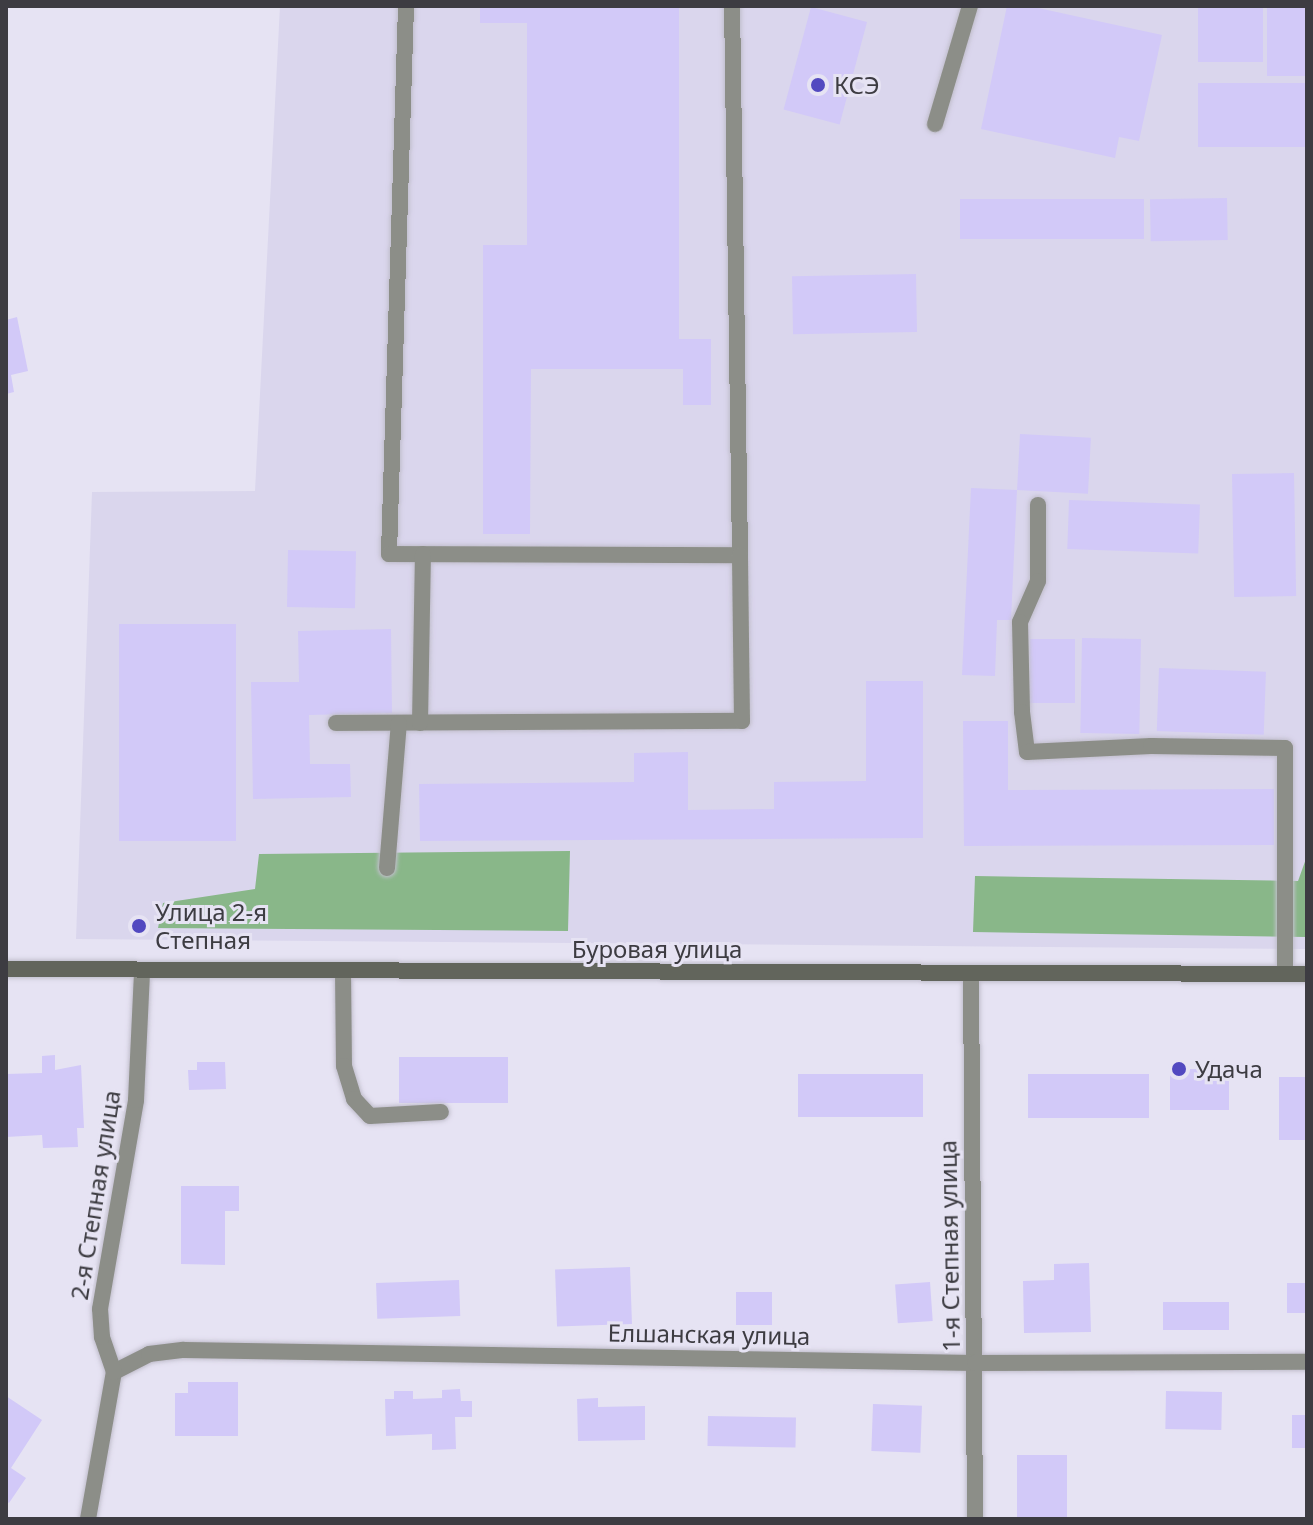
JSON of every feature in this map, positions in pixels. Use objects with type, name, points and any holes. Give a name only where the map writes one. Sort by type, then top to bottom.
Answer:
[{"type":"main road","name":"Буровая улица","points":[[6,969],[1307,974]]},
{"type":"street","points":[[406,6],[389,554],[740,555]]},
{"type":"street","points":[[336,723],[742,721],[732,6]]},
{"type":"street","points":[[935,124],[970,6]]},
{"type":"street","points":[[1038,505],[1038,581],[1020,622],[1022,712],[1027,752],[1151,746],[1285,748],[1285,974]]},
{"type":"street","points":[[420,723],[423,554]]},
{"type":"street","points":[[387,868],[399,723]]},
{"type":"street","name":"2-я Степная улица","points":[[88,1519],[114,1372],[102,1337],[100,1309],[136,1100],[142,971]]},
{"type":"street","points":[[343,971],[344,1066],[354,1099],[370,1116],[441,1112]]},
{"type":"street","name":"1-я Степная улица","points":[[971,974],[975,1519]]},
{"type":"street","name":"Елшанская улица","points":[[114,1372],[149,1354],[184,1350],[975,1363],[1307,1362]]},
{"type":"shaded area","points":[[280,6],[1307,6],[1307,949],[76,939],[92,492],[255,491]]},
{"type":"green space","points":[[570,851],[568,931],[158,928],[163,903],[255,889],[259,854]]},
{"type":"green space","points":[[1307,856],[1307,937],[973,932],[975,876],[1298,881]]},
{"type":"building","points":[[480,6],[679,6],[679,339],[711,339],[711,405],[683,405],[683,369],[531,369],[530,534],[483,534],[483,245],[527,245],[527,23],[480,23]]},
{"type":"building","points":[[1007,6],[1029,6],[1162,35],[1139,141],[1119,137],[1115,158],[981,129]]},
{"type":"building","points":[[1198,6],[1263,6],[1263,62],[1198,62]]},
{"type":"building","points":[[1267,6],[1307,6],[1307,76],[1267,76]]},
{"type":"building","points":[[811,7],[867,22],[840,124],[784,109]]},
{"type":"building","points":[[1198,83],[1307,83],[1307,147],[1198,147]]},
{"type":"building","points":[[1227,198],[1228,240],[1151,241],[1150,199]]},
{"type":"building","points":[[960,199],[1144,199],[1144,239],[960,239]]},
{"type":"building","points":[[916,274],[917,332],[793,334],[792,276]]},
{"type":"building","points":[[17,317],[28,371],[11,375],[14,392],[6,394],[6,320]]},
{"type":"building","points":[[1020,434],[1091,438],[1088,494],[1017,490]]},
{"type":"building","points":[[1294,473],[1296,596],[1234,597],[1232,474]]},
{"type":"building","points":[[971,488],[1017,490],[1011,620],[997,620],[995,676],[962,675]]},
{"type":"building","points":[[1069,500],[1200,505],[1198,554],[1067,549]]},
{"type":"building","points":[[288,550],[356,551],[355,608],[287,607]]},
{"type":"building","points":[[119,624],[236,624],[236,841],[119,841]]},
{"type":"building","points":[[391,629],[392,713],[309,715],[310,764],[350,764],[351,797],[253,799],[251,682],[299,682],[298,631]]},
{"type":"building","points":[[1082,638],[1141,639],[1139,734],[1080,733]]},
{"type":"building","points":[[1030,639],[1075,639],[1075,703],[1030,703]]},
{"type":"building","points":[[1159,668],[1266,672],[1264,735],[1157,731]]},
{"type":"building","points":[[866,681],[923,681],[923,838],[420,841],[419,784],[634,782],[634,753],[688,752],[688,810],[774,809],[774,782],[866,781]]},
{"type":"building","points":[[963,721],[1008,721],[1008,790],[1274,789],[1274,845],[964,846]]},
{"type":"building","points":[[55,1055],[55,1070],[81,1065],[84,1128],[77,1128],[78,1147],[43,1148],[42,1135],[6,1137],[6,1074],[42,1073],[42,1056]]},
{"type":"building","points":[[399,1057],[508,1057],[508,1103],[399,1103]]},
{"type":"building","points":[[197,1062],[225,1062],[226,1089],[189,1090],[188,1070],[197,1070]]},
{"type":"building","points":[[1170,1069],[1229,1069],[1229,1110],[1170,1110]]},
{"type":"building","points":[[798,1074],[923,1074],[923,1117],[798,1117]]},
{"type":"building","points":[[1028,1074],[1149,1074],[1149,1118],[1028,1118]]},
{"type":"building","points":[[1279,1077],[1307,1077],[1307,1140],[1279,1140]]},
{"type":"building","points":[[181,1186],[239,1186],[239,1211],[225,1211],[225,1265],[181,1264]]},
{"type":"building","points":[[1089,1263],[1091,1332],[1024,1333],[1023,1281],[1054,1280],[1054,1264]]},
{"type":"building","points":[[630,1267],[632,1324],[557,1327],[555,1270]]},
{"type":"building","points":[[459,1280],[460,1316],[377,1319],[376,1283]]},
{"type":"building","points":[[930,1282],[933,1321],[898,1323],[895,1284]]},
{"type":"building","points":[[1287,1283],[1307,1283],[1307,1313],[1287,1313]]},
{"type":"building","points":[[736,1292],[772,1292],[772,1325],[736,1325]]},
{"type":"building","points":[[1163,1302],[1229,1302],[1229,1330],[1163,1330]]},
{"type":"building","points":[[188,1382],[238,1382],[238,1436],[175,1436],[175,1393],[188,1393]]},
{"type":"building","points":[[460,1389],[461,1401],[472,1401],[472,1417],[455,1417],[456,1449],[432,1450],[432,1434],[386,1436],[385,1399],[394,1399],[394,1391],[413,1391],[413,1399],[442,1398],[442,1390]]},
{"type":"building","points":[[1166,1391],[1222,1392],[1221,1430],[1165,1429]]},
{"type":"building","points":[[6,1396],[42,1420],[11,1468],[26,1478],[9,1503],[6,1501]]},
{"type":"building","points":[[598,1398],[598,1407],[645,1406],[645,1440],[578,1441],[577,1399]]},
{"type":"building","points":[[873,1404],[922,1406],[920,1453],[871,1451]]},
{"type":"building","points":[[1292,1415],[1307,1415],[1307,1448],[1292,1448]]},
{"type":"building","points":[[708,1416],[796,1418],[795,1448],[707,1446]]},
{"type":"building","points":[[1017,1455],[1067,1455],[1067,1519],[1017,1519]]},
{"type":"place","name":"КСЭ","points":[[818,85]]},
{"type":"place","name":"Улица 2-я Степная","points":[[139,926]]},
{"type":"place","name":"Удача","points":[[1179,1069]]}]
